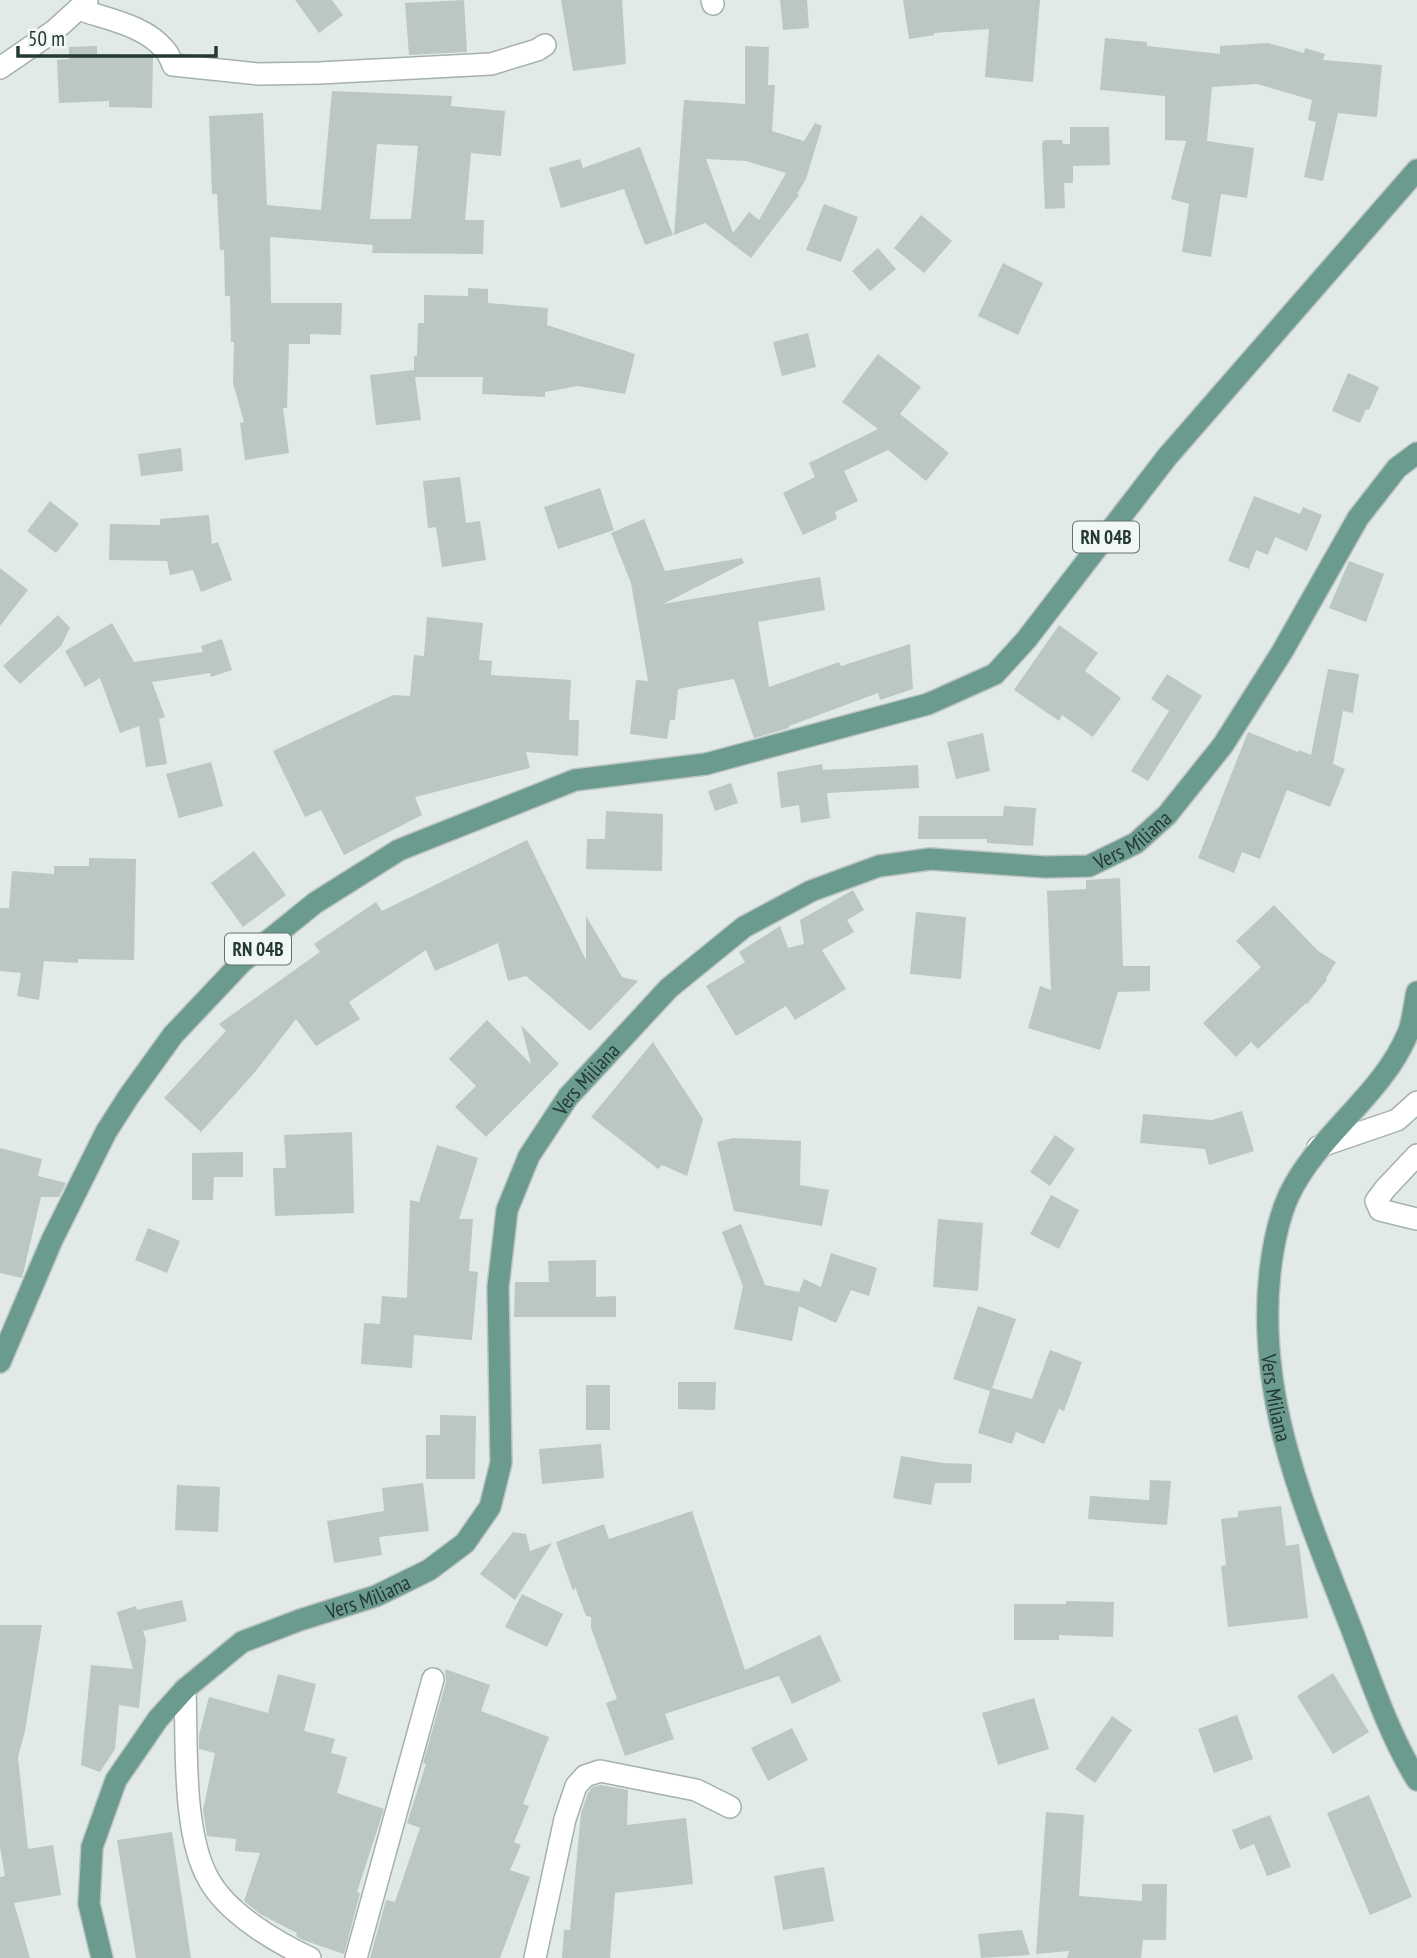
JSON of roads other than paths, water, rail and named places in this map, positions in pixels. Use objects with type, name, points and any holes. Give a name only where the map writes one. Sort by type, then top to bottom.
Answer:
[{"type":"main road","name":"RN 04B","points":[[0,1362],[52,1240],[106,1132],[173,1035],[242,962],[315,903],[399,850],[575,780],[706,764],[928,704],[995,674],[1026,640],[1167,457],[1417,170]]},
{"type":"main road","name":"Vers Miliana","points":[[102,1958],[89,1904],[92,1847],[116,1780],[158,1719],[185,1689],[242,1642],[376,1596],[429,1570],[465,1543],[490,1507],[501,1463],[498,1287],[507,1210],[530,1156],[568,1097],[669,988],[744,927],[811,891],[878,866],[930,859],[1045,867],[1089,866],[1136,844],[1167,815],[1223,745],[1282,652],[1358,517],[1396,468],[1417,453]]},
{"type":"main road","name":"Vers Miliana","points":[[1417,992],[1408,1032],[1389,1066],[1318,1147],[1289,1195],[1274,1244],[1266,1309],[1270,1375],[1281,1432],[1318,1543],[1404,1759],[1417,1780]]},
{"type":"street","points":[[0,68],[54,31],[83,5],[144,34],[165,50],[173,65],[258,74],[491,64],[545,45]]},
{"type":"street","points":[[1318,1147],[1397,1120],[1417,1102]]},
{"type":"street","points":[[1417,1155],[1376,1201],[1380,1210],[1417,1219]]},
{"type":"street","points":[[356,1958],[433,1679]]},
{"type":"street","points":[[185,1689],[189,1800],[197,1849],[209,1881],[235,1911],[283,1946],[310,1958]]},
{"type":"street","points":[[535,1958],[565,1819],[576,1786],[585,1776],[600,1771],[696,1790],[730,1807]]}]
